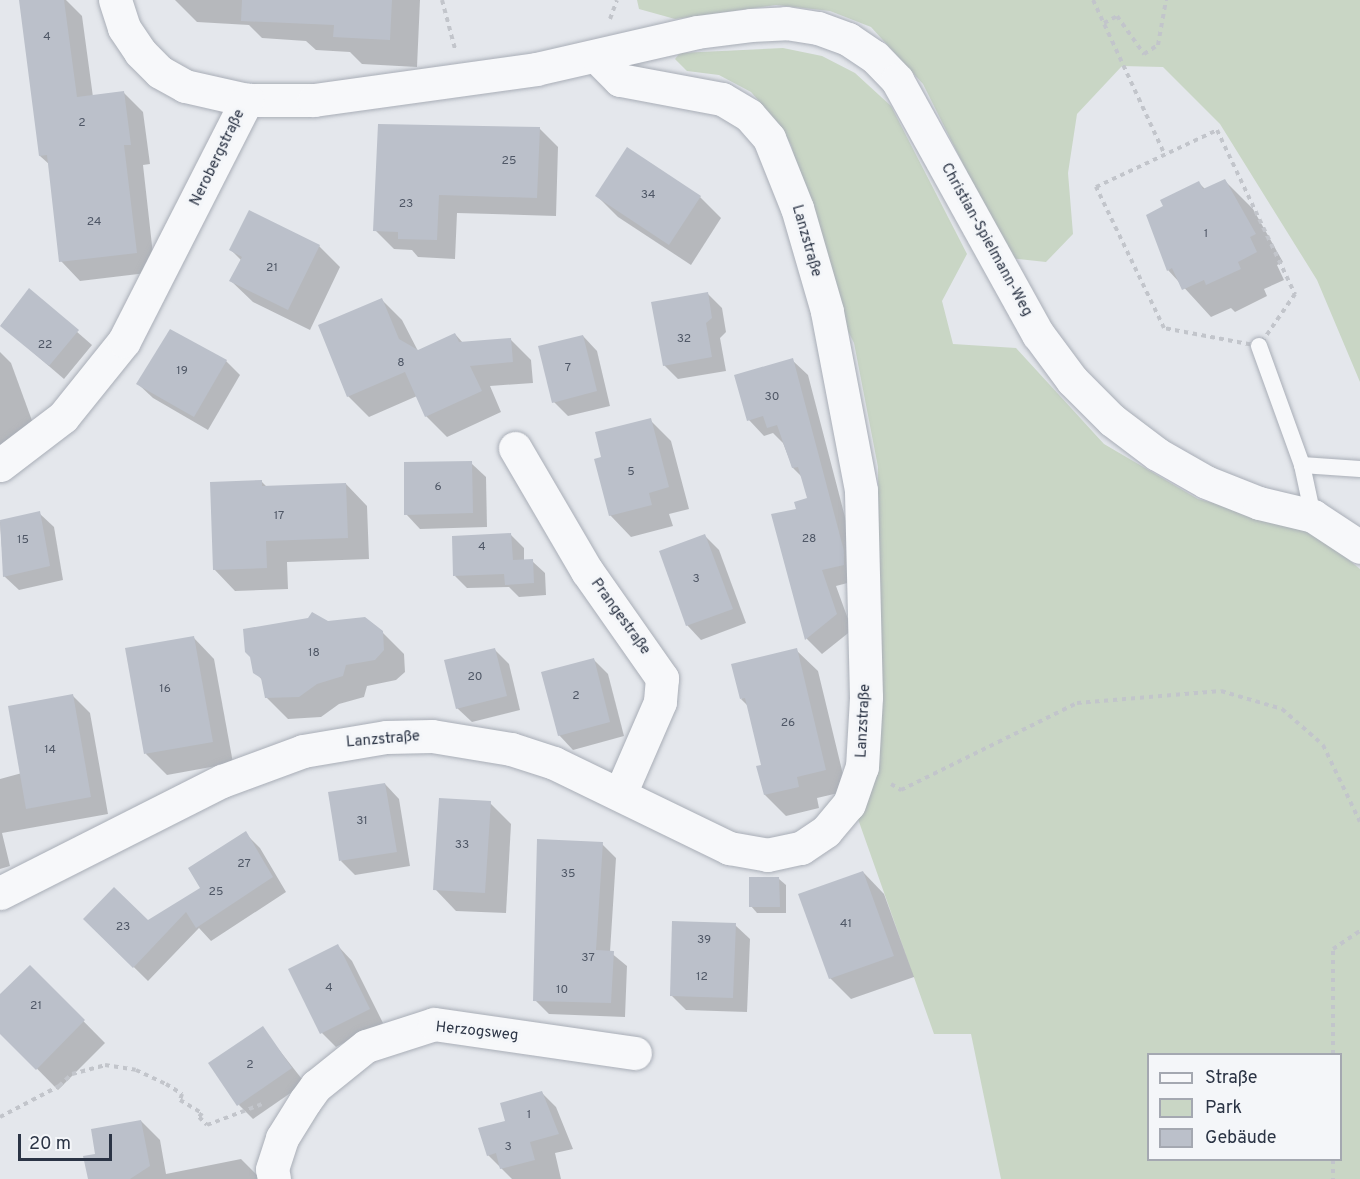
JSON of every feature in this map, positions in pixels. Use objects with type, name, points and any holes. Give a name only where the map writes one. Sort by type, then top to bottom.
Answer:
[{"type":"street","points":[[116,0],[124,28],[140,52],[160,72],[185,86],[246,100]]},
{"type":"street","name":"Christian-Spielmann-Weg","points":[[598,58],[643,44],[751,25],[796,25],[848,39],[875,57],[897,80],[1038,334],[1072,380],[1112,420],[1177,465],[1259,503],[1313,516],[1360,547]]},
{"type":"street","name":"Nerobergstraße","points":[[0,465],[63,417],[124,341],[246,100],[314,100],[598,58]]},
{"type":"street","name":"Lanzstraße","points":[[0,892],[222,780],[303,751],[344,743],[432,735],[472,740],[554,763],[738,850],[767,855],[801,848],[826,831],[849,804],[862,767],[867,697],[865,564],[855,444],[826,311],[797,208],[769,138],[748,115],[722,99],[692,91],[635,85],[611,73],[598,58]]},
{"type":"street","name":"Prangestraße","points":[[515,448],[598,588],[647,652],[662,678],[660,702],[620,794]]},
{"type":"street","name":"Herzogsweg","points":[[274,1179],[272,1169],[282,1138],[305,1101],[316,1086],[366,1046],[434,1024],[635,1053]]},
{"type":"lane","points":[[1259,346],[1302,465],[1313,516]]},
{"type":"lane","points":[[1302,465],[1360,469]]},
{"type":"path","points":[[442,0],[457,56]]},
{"type":"path","points":[[1094,0],[1165,155]]},
{"type":"path","points":[[1104,24],[1117,16],[1144,54],[1158,45],[1166,0]]},
{"type":"path","points":[[1217,130],[1295,294],[1259,346],[1164,328],[1096,187],[1217,130]]},
{"type":"path","points":[[901,790],[1077,704],[1221,690],[1282,709],[1323,745],[1360,822]]},
{"type":"path","points":[[1333,1053],[1332,950],[1360,931]]},
{"type":"path","points":[[0,1117],[59,1086],[72,1074],[105,1065],[136,1070],[166,1084],[182,1094],[180,1100],[198,1108],[202,1113],[199,1117],[207,1125],[260,1103],[267,1104]]},
{"type":"path","points":[[1333,1161],[1334,1179]]},
{"type":"green space","points":[[637,0],[1360,0],[1360,382],[1317,280],[1220,124],[1163,67],[1122,66],[1077,114],[1068,173],[1073,234],[1046,262],[1010,258],[923,84],[871,27],[830,11],[776,5],[675,19],[639,9]]},
{"type":"green space","points":[[783,48],[822,56],[855,73],[891,106],[967,254],[942,301],[953,344],[1016,348],[1104,444],[1198,499],[1310,528],[1360,569],[1360,1179],[1001,1179],[971,1034],[934,1034],[858,819],[865,807],[879,590],[878,467],[854,343],[841,317],[791,145],[779,124],[751,92],[719,75],[687,71],[675,59],[680,53]]},
{"type":"building","points":[[19,0],[64,0],[77,97],[124,91],[131,145],[124,145],[137,253],[59,262],[47,155],[39,156]]},
{"type":"building","points":[[242,0],[392,0],[390,40],[333,37],[334,25],[241,21]]},
{"type":"building","points":[[378,124],[540,127],[537,198],[439,195],[437,240],[398,239],[398,232],[373,231]]},
{"type":"building","points":[[627,147],[701,196],[669,245],[595,196]]},
{"type":"building","points":[[1225,179],[1256,234],[1250,237],[1257,252],[1238,262],[1241,269],[1206,285],[1204,280],[1182,290],[1172,268],[1167,271],[1146,215],[1163,206],[1160,200],[1199,181],[1203,189]]},
{"type":"building","points":[[249,210],[320,245],[288,310],[229,281],[242,257],[229,250]]},
{"type":"building","points":[[29,288],[79,330],[49,366],[0,326]]},
{"type":"building","points":[[708,292],[712,318],[706,323],[712,357],[663,366],[651,302]]},
{"type":"building","points":[[382,298],[399,339],[418,350],[455,333],[459,342],[511,338],[513,362],[470,366],[482,391],[425,417],[405,372],[347,397],[318,325]]},
{"type":"building","points":[[170,329],[227,360],[194,417],[136,384]]},
{"type":"building","points":[[583,335],[597,391],[552,403],[538,346]]},
{"type":"building","points":[[793,358],[844,551],[844,565],[822,570],[837,614],[805,640],[771,514],[796,509],[794,502],[807,498],[798,467],[792,468],[777,425],[767,428],[763,416],[747,421],[734,375]]},
{"type":"building","points":[[651,418],[669,487],[649,493],[652,505],[609,516],[594,459],[601,457],[595,432]]},
{"type":"building","points":[[472,461],[473,513],[404,515],[404,462]]},
{"type":"building","points":[[262,480],[262,486],[346,483],[348,538],[266,541],[267,568],[213,570],[210,482]]},
{"type":"building","points":[[40,511],[50,566],[3,577],[0,520]]},
{"type":"building","points":[[511,533],[513,560],[533,559],[534,583],[505,585],[504,574],[453,576],[452,536]]},
{"type":"building","points":[[705,534],[733,609],[686,626],[659,551]]},
{"type":"building","points":[[312,612],[328,621],[365,617],[383,631],[384,650],[375,660],[346,665],[343,676],[317,684],[299,697],[265,698],[261,678],[253,673],[250,657],[245,652],[243,629],[308,618]]},
{"type":"building","points":[[194,636],[213,742],[144,754],[125,648]]},
{"type":"building","points":[[495,648],[507,696],[456,709],[444,660]]},
{"type":"building","points":[[797,648],[826,770],[797,777],[799,787],[764,795],[756,766],[761,765],[745,698],[740,699],[731,664]]},
{"type":"building","points":[[594,658],[610,722],[558,736],[541,672]]},
{"type":"building","points":[[73,694],[91,797],[26,809],[8,706]]},
{"type":"building","points":[[385,783],[397,852],[339,861],[328,792]]},
{"type":"building","points":[[439,798],[491,801],[485,893],[433,890]]},
{"type":"building","points":[[246,831],[273,877],[196,928],[186,912],[133,968],[83,919],[114,887],[148,920],[200,888],[188,868]]},
{"type":"building","points":[[537,839],[603,842],[596,950],[614,951],[611,1003],[533,1001]]},
{"type":"building","points":[[863,871],[894,956],[829,979],[798,894]]},
{"type":"building","points":[[749,877],[779,877],[780,907],[749,907]]},
{"type":"building","points":[[672,921],[736,923],[733,998],[670,996]]},
{"type":"building","points":[[338,944],[370,1009],[320,1034],[288,969]]},
{"type":"building","points":[[30,965],[85,1020],[36,1070],[0,1034],[0,994]]},
{"type":"building","points":[[263,1026],[292,1068],[237,1106],[208,1063]]},
{"type":"building","points":[[542,1091],[559,1134],[530,1142],[535,1160],[500,1169],[496,1153],[487,1156],[478,1128],[505,1121],[500,1103]]},
{"type":"building","points":[[141,1120],[150,1166],[130,1179],[88,1179],[83,1156],[95,1154],[91,1129]]}]
